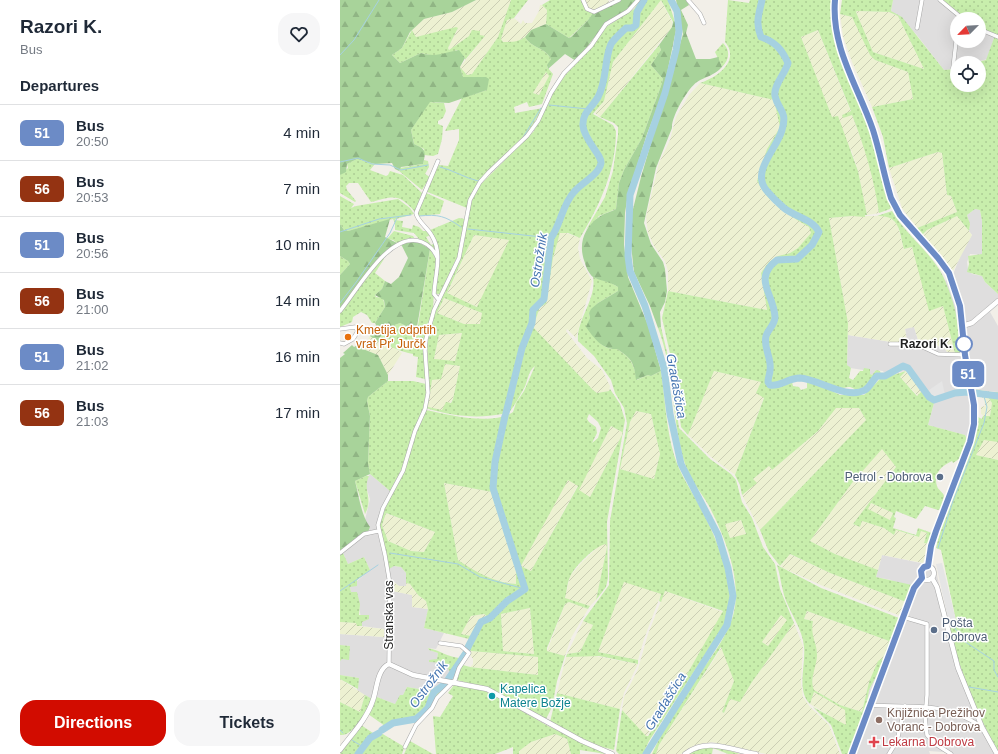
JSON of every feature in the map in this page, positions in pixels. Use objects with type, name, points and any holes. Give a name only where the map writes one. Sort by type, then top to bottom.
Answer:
[{"type":"street","points":[[583,0],[587,8],[594,12],[619,0]]},
{"type":"street","points":[[340,553],[364,534],[378,531],[379,518],[404,471],[414,431],[425,409],[428,393],[425,350],[426,339],[438,299],[459,258],[470,200],[480,182],[527,136],[538,121],[551,93],[564,73],[591,46],[606,24],[628,10],[638,0]]},
{"type":"street","points":[[688,0],[700,14],[704,23]]},
{"type":"street","points":[[835,0],[834,20],[838,44],[848,72],[873,130],[891,198],[900,215],[938,258],[949,273],[959,298],[965,355],[973,398],[974,413],[972,435],[936,531],[931,546],[928,566]]},
{"type":"street","points":[[917,28],[922,0]]},
{"type":"street","points":[[940,0],[953,12]]},
{"type":"street","points":[[986,32],[998,37]]},
{"type":"street","points":[[438,161],[416,213],[435,240],[438,260],[434,294],[438,299]]},
{"type":"street","points":[[340,311],[383,255],[400,243],[411,239],[424,242],[434,251],[438,260]]},
{"type":"street","points":[[962,326],[972,323],[998,301]]},
{"type":"street","points":[[340,329],[354,327],[358,331],[353,340],[344,344],[340,342]]},
{"type":"street","points":[[890,344],[916,344],[938,354],[965,355]]},
{"type":"street","name":"Stranska vas","points":[[378,531],[386,555],[390,589],[389,664]]},
{"type":"street","points":[[852,754],[914,588],[922,578],[922,569],[928,566]]},
{"type":"street","points":[[928,566],[934,571],[932,578],[937,586],[958,668],[982,726],[997,754]]},
{"type":"street","points":[[922,578],[926,580],[932,578]]},
{"type":"street","points":[[903,618],[927,624],[927,695],[925,705],[927,734],[937,745],[951,754]]},
{"type":"street","points":[[405,747],[416,725],[428,712],[449,682],[454,680],[459,668],[469,653],[461,646],[440,642]]},
{"type":"street","name":"Stranska vas","points":[[389,664],[413,675],[478,687],[496,693],[582,741],[612,754]]},
{"type":"street","name":"Stranska vas","points":[[340,750],[367,713],[382,669],[389,664]]},
{"type":"street","points":[[870,705],[925,705],[947,709],[982,726]]},
{"type":"street","points":[[889,754],[897,741],[905,706]]},
{"type":"street","points":[[685,754],[692,748],[708,744],[756,754]]},
{"type":"shaded area","points":[[893,0],[942,0],[958,12],[950,12],[950,48],[986,48],[986,31],[993,34],[994,38],[987,59],[986,56],[950,56],[950,70],[944,70],[916,34],[891,11]]},
{"type":"shaded area","points":[[975,209],[980,210],[982,221],[982,255],[970,254],[967,262],[968,269],[972,274],[982,276],[985,282],[998,294],[998,305],[990,312],[998,326],[998,392],[975,390],[978,417],[974,440],[967,438],[965,435],[928,425],[934,403],[929,401],[923,389],[906,371],[887,378],[883,371],[876,370],[872,375],[869,374],[870,371],[850,368],[847,365],[848,335],[891,342],[907,341],[905,328],[914,327],[919,343],[931,350],[933,345],[944,348],[951,354],[958,344],[957,319],[945,281],[954,272],[963,249],[972,235],[969,231],[970,224],[967,215]]},
{"type":"shaded area","points":[[942,381],[945,395],[936,398],[932,396],[929,390]]},
{"type":"shaded area","points":[[370,474],[390,491],[381,537],[387,552],[389,568],[394,566],[401,567],[406,573],[406,586],[399,586],[391,579],[392,591],[412,595],[412,607],[428,609],[424,628],[444,633],[436,649],[428,648],[429,650],[438,653],[437,659],[429,662],[445,662],[451,674],[444,683],[431,691],[407,687],[403,695],[395,704],[377,697],[375,701],[357,691],[359,678],[340,675],[340,661],[350,646],[340,645],[340,634],[383,637],[384,629],[362,626],[357,592],[351,592],[350,587],[370,570],[364,557],[348,564],[343,553],[370,527],[365,520],[370,499],[365,483]]},
{"type":"shaded area","points":[[882,555],[935,566],[949,629],[998,754],[948,754],[929,751],[930,754],[849,754],[867,703],[869,690],[879,671],[909,590],[891,580],[876,577]]},
{"type":"shaded area","points":[[942,563],[957,625],[950,628],[936,564]]},
{"type":"green space","points":[[340,0],[476,0],[452,12],[424,19],[410,32],[402,48],[392,55],[400,63],[421,53],[437,55],[459,50],[465,58],[460,67],[463,77],[486,77],[489,79],[487,90],[449,103],[430,102],[411,130],[414,144],[425,152],[423,164],[401,167],[399,171],[395,169],[392,163],[375,164],[357,159],[347,164],[346,172],[340,175]]},
{"type":"green space","points":[[476,0],[511,0],[498,37],[472,74],[467,75],[460,67],[485,36],[469,36],[449,50],[448,48],[458,29],[416,37],[412,30],[424,19],[452,12]]},
{"type":"green space","points":[[511,0],[528,0],[514,18],[507,20],[501,39],[503,42],[512,42],[525,37],[528,41],[548,55],[551,59],[547,67],[553,74],[542,104],[529,107],[527,102],[514,107],[515,113],[543,108],[527,134],[487,173],[467,208],[425,191],[439,165],[448,166],[459,140],[459,129],[445,131],[462,98],[487,90],[483,78],[463,77],[460,67],[467,75],[472,74],[498,37]],"holes":[[[546,72],[549,76],[539,95],[533,93]]]},
{"type":"green space","points":[[550,0],[582,0],[585,9],[593,13],[588,20],[569,38],[546,24],[547,10],[542,5]]},
{"type":"green space","points":[[584,0],[608,0],[609,2],[595,11],[588,9]]},
{"type":"green space","points":[[621,0],[636,0],[632,6],[604,25],[576,61],[565,54],[548,69],[547,65],[551,59],[545,52],[528,41],[525,37],[531,30],[546,24],[569,38],[588,20],[593,13]]},
{"type":"green space","points":[[640,0],[661,0],[613,62],[604,101],[593,114],[613,125],[616,131],[613,160],[606,187],[580,238],[568,233],[560,233],[553,258],[546,304],[540,307],[533,327],[593,390],[597,393],[609,391],[610,389],[620,404],[625,420],[607,522],[608,578],[606,587],[596,600],[607,547],[606,544],[597,548],[586,557],[572,573],[569,579],[565,598],[590,606],[588,609],[569,602],[565,604],[547,648],[547,651],[565,656],[557,681],[552,707],[546,719],[493,690],[457,680],[456,676],[463,665],[538,675],[538,657],[471,651],[465,646],[469,639],[424,628],[428,609],[426,601],[418,595],[410,584],[406,583],[406,573],[401,567],[394,566],[389,569],[379,524],[388,501],[406,468],[416,431],[426,410],[470,418],[494,418],[513,412],[516,403],[524,391],[535,366],[530,371],[525,387],[511,410],[507,413],[493,416],[464,416],[426,408],[429,392],[427,340],[435,310],[462,253],[470,203],[481,184],[534,131],[554,90],[567,73],[584,56],[606,27],[634,9]],"holes":[[[474,235],[509,240],[477,307],[447,293]],[[444,298],[482,313],[480,324],[464,324],[437,313]],[[462,333],[455,361],[434,359],[439,335]],[[445,364],[460,366],[451,403],[446,402],[442,410],[428,407],[432,380],[441,379]],[[589,414],[598,422],[601,428],[598,438],[592,443],[597,433],[596,427],[587,419]],[[611,426],[622,432],[622,435],[590,497],[579,490]],[[568,480],[578,486],[531,571],[521,566]],[[444,483],[492,492],[516,567],[516,584],[493,579],[472,569],[458,560]],[[386,513],[435,532],[424,552],[411,551],[388,541],[382,525]],[[530,608],[534,654],[503,651],[501,614]],[[484,614],[488,617],[481,620],[471,636],[461,634],[471,616]]]},
{"type":"green space","points":[[661,0],[672,22],[672,27],[600,117],[595,113],[604,101],[613,62]]},
{"type":"green space","points":[[661,0],[668,0],[675,22],[673,22]]},
{"type":"green space","points":[[676,0],[686,0],[689,5],[681,10],[688,25],[686,33],[696,59],[710,59],[718,57],[722,67],[713,74],[693,85],[685,96],[674,117],[672,128],[656,168],[644,223],[651,244],[663,262],[665,269],[667,291],[665,302],[660,312],[661,327],[658,328],[650,306],[634,272],[631,245],[632,213],[641,177],[683,34]]},
{"type":"green space","points":[[728,0],[749,3],[750,0],[833,0],[832,21],[836,49],[845,73],[871,129],[884,179],[887,199],[891,207],[890,209],[879,213],[872,176],[861,139],[852,115],[843,118],[842,115],[851,111],[818,30],[801,37],[832,117],[838,116],[858,171],[867,215],[865,215],[865,217],[852,216],[829,218],[848,323],[847,365],[851,368],[849,378],[853,380],[860,371],[863,371],[864,368],[870,369],[870,374],[872,375],[876,370],[880,371],[881,374],[875,377],[862,390],[857,390],[850,387],[834,389],[832,391],[840,395],[864,395],[880,379],[906,371],[900,377],[917,396],[923,390],[929,401],[934,403],[928,425],[965,435],[967,439],[959,459],[953,463],[952,461],[944,465],[937,474],[937,486],[944,496],[941,509],[938,510],[925,506],[916,519],[896,511],[894,517],[896,518],[893,528],[916,535],[918,528],[932,533],[929,544],[924,543],[927,533],[921,531],[919,537],[896,530],[894,535],[884,528],[862,521],[860,527],[853,524],[896,467],[882,449],[852,483],[810,541],[835,554],[878,570],[876,577],[912,585],[906,602],[830,573],[790,554],[780,566],[769,552],[760,530],[866,420],[859,408],[836,408],[818,431],[772,470],[769,466],[753,479],[757,483],[742,495],[740,485],[735,475],[764,398],[756,393],[761,382],[714,371],[688,435],[681,427],[673,367],[662,318],[668,291],[767,310],[761,273],[768,263],[778,256],[790,253],[798,248],[811,233],[809,227],[773,202],[757,181],[767,149],[780,127],[774,100],[700,83],[719,73],[728,62],[730,56],[729,49],[725,42]],"holes":[[[796,380],[807,382],[807,388],[801,390],[799,387],[793,386],[792,382]],[[871,503],[893,513],[890,520],[868,509]]]},
{"type":"green space","points":[[842,0],[893,0],[891,11],[902,17],[944,70],[950,70],[950,92],[986,92],[986,60],[994,38],[998,38],[998,294],[985,282],[982,276],[967,272],[969,264],[968,256],[982,254],[982,221],[980,210],[975,209],[967,215],[970,224],[969,231],[957,216],[927,230],[922,235],[917,228],[957,212],[951,196],[947,195],[942,153],[938,152],[889,168],[883,137],[872,107],[913,99],[908,72],[875,60],[870,55],[852,17],[840,14]],"holes":[[[856,12],[889,12],[898,16],[924,69],[873,52]]]},
{"type":"green space","points":[[942,0],[998,0],[998,36],[986,31],[986,12],[958,12]]},
{"type":"green space","points":[[540,5],[547,10],[546,24],[531,30],[525,37],[516,42],[503,42],[501,39],[507,20],[514,18],[521,24],[523,20],[525,23],[532,23],[539,11]]},
{"type":"green space","points":[[856,12],[889,12],[898,16],[924,69],[873,52]]},
{"type":"green space","points":[[840,14],[852,17],[875,60],[908,72],[913,99],[872,107],[852,62],[843,36]]},
{"type":"green space","points":[[673,22],[675,22],[676,30],[663,93],[647,134],[628,194],[625,213],[624,245],[628,277],[648,325],[661,371],[651,376],[648,375],[636,380],[633,365],[629,358],[617,349],[607,348],[595,339],[586,327],[590,318],[589,313],[591,309],[618,291],[618,287],[595,278],[590,274],[583,257],[582,244],[583,238],[589,226],[601,216],[616,209],[619,183],[624,170],[642,138],[663,79],[651,65],[661,50],[659,45],[672,27]]},
{"type":"green space","points":[[456,27],[458,28],[448,48],[449,50],[469,36],[472,30],[480,31],[480,35],[485,36],[465,60],[465,58],[457,50],[448,54],[439,55],[421,53],[400,63],[392,55],[402,48],[412,30],[416,37]]},
{"type":"green space","points":[[818,30],[851,112],[842,115],[852,115],[867,155],[874,182],[879,213],[867,215],[858,171],[852,152],[832,118],[801,37]]},
{"type":"green space","points":[[723,43],[728,52],[728,58],[722,67],[715,52]]},
{"type":"green space","points":[[659,45],[661,50],[651,65],[663,79],[642,138],[624,170],[619,183],[616,209],[599,216],[586,230],[605,197],[613,171],[618,135],[618,127],[614,123],[600,117]]},
{"type":"green space","points":[[546,71],[550,75],[539,95],[533,93]]},
{"type":"green space","points":[[700,83],[774,100],[777,107],[780,127],[767,149],[757,181],[773,203],[810,227],[812,233],[798,248],[790,253],[778,256],[765,300],[767,310],[668,291],[668,271],[665,261],[654,246],[648,233],[646,217],[659,163],[670,140],[676,117],[689,95]]},
{"type":"green space","points":[[429,102],[444,103],[446,111],[443,118],[438,121],[438,124],[443,126],[442,139],[438,154],[433,156],[424,155],[424,149],[414,144],[411,130]]},
{"type":"green space","points":[[938,152],[942,153],[947,195],[951,196],[957,212],[917,228],[902,208],[889,168]]},
{"type":"green space","points":[[357,159],[375,164],[370,170],[386,176],[390,171],[403,175],[422,193],[415,212],[405,202],[396,198],[385,198],[371,202],[358,183],[349,183],[346,186],[347,190],[356,201],[355,202],[340,193],[340,175],[348,168],[347,164]]},
{"type":"green space","points":[[424,160],[428,161],[429,167],[425,174],[430,177],[422,190],[399,171],[400,168],[423,164]]},
{"type":"green space","points":[[424,192],[444,201],[440,214],[418,216],[417,211]]},
{"type":"green space","points":[[340,196],[354,204],[351,208],[398,199],[410,208],[414,214],[395,220],[403,221],[402,227],[412,229],[413,225],[419,227],[423,231],[428,231],[431,235],[426,237],[431,245],[435,243],[436,252],[419,239],[414,233],[395,230],[395,223],[393,219],[348,231],[344,230],[340,224]]},
{"type":"green space","points":[[892,211],[904,228],[932,259],[943,276],[955,309],[961,352],[955,353],[943,306],[929,311],[912,247],[904,249],[899,230],[894,221],[885,216],[877,216]]},
{"type":"green space","points":[[852,216],[888,216],[897,224],[904,249],[912,247],[916,260],[938,306],[943,305],[955,353],[947,352],[944,348],[936,345],[933,345],[931,350],[919,343],[914,327],[905,329],[907,342],[891,342],[848,335],[848,323],[829,218]]},
{"type":"green space","points":[[957,216],[972,235],[952,273],[942,256],[922,235],[927,230]]},
{"type":"green space","points":[[459,218],[465,219],[459,253],[440,294],[437,294],[435,292],[439,252],[430,230]]},
{"type":"green space","points":[[390,219],[385,237],[397,243],[379,257],[340,308],[340,275],[350,264],[340,256],[340,224],[344,230],[348,231]]},
{"type":"green space","points":[[394,231],[413,236],[415,239],[409,238],[397,243],[393,240],[387,239]]},
{"type":"green space","points":[[563,232],[580,238],[578,248],[580,259],[592,281],[576,338],[567,329],[566,331],[587,358],[602,370],[610,386],[609,391],[597,393],[593,390],[533,327],[540,307],[546,304],[553,258],[560,233]]},
{"type":"green space","points":[[474,235],[509,240],[478,307],[447,294]]},
{"type":"green space","points":[[405,242],[418,242],[430,249],[415,339],[412,329],[400,323],[384,329],[378,342],[370,336],[376,325],[375,323],[385,307],[384,300],[375,295],[382,289],[385,281],[391,284],[399,277],[408,258],[401,244]]},
{"type":"green space","points":[[430,249],[436,259],[433,308],[426,334],[425,379],[416,377],[418,357],[378,342],[384,329],[400,323],[412,329],[416,338]]},
{"type":"green space","points":[[340,256],[350,264],[340,275]]},
{"type":"green space","points":[[383,257],[384,259],[375,273],[385,281],[382,289],[375,295],[376,297],[383,298],[385,307],[375,323],[372,323],[367,315],[361,312],[353,317],[352,322],[340,327],[340,313]]},
{"type":"green space","points":[[593,277],[611,283],[618,287],[618,291],[598,303],[589,313],[590,318],[588,329],[603,346],[617,349],[629,358],[633,365],[637,380],[661,371],[667,424],[674,455],[679,469],[716,541],[724,564],[729,588],[730,599],[724,625],[649,741],[643,754],[619,754],[616,751],[622,710],[646,736],[648,736],[678,690],[723,611],[665,591],[661,602],[659,601],[661,594],[624,582],[598,652],[638,660],[638,664],[599,656],[566,657],[567,654],[580,652],[593,625],[583,621],[609,585],[610,521],[627,423],[624,408],[615,393],[611,380],[594,356],[578,341],[580,325],[592,293]],"holes":[[[636,411],[651,414],[660,454],[654,479],[620,469],[630,422]]]},
{"type":"green space","points":[[444,298],[482,313],[481,324],[464,324],[437,313]]},
{"type":"green space","points":[[661,327],[671,369],[679,428],[710,459],[731,474],[736,480],[742,502],[752,518],[763,547],[775,564],[780,589],[794,623],[752,682],[740,702],[730,699],[724,713],[722,712],[734,681],[721,647],[659,745],[656,754],[652,754],[673,714],[718,647],[726,632],[733,616],[736,588],[731,560],[721,531],[709,506],[693,481],[685,464],[677,430],[667,361],[658,328]],"holes":[[[741,520],[746,534],[730,538],[725,524]],[[781,615],[787,620],[768,646],[762,642]]]},
{"type":"green space","points":[[462,333],[455,361],[434,360],[439,335]]},
{"type":"green space","points":[[370,336],[378,342],[392,346],[402,353],[388,375],[378,355],[363,349],[361,343],[366,343]]},
{"type":"green space","points":[[361,343],[363,349],[378,355],[388,375],[388,381],[368,397],[367,401],[370,416],[368,463],[370,474],[355,481],[362,511],[370,527],[368,532],[340,555],[340,358],[352,345],[354,347]]},
{"type":"green space","points":[[445,364],[460,366],[453,399],[442,411],[427,407],[432,380]]},
{"type":"green space","points":[[714,371],[761,382],[764,397],[735,475],[711,457],[688,435]]},
{"type":"green space","points":[[906,371],[923,390],[918,396],[900,377]]},
{"type":"green space","points":[[388,381],[413,381],[426,384],[427,387],[423,409],[411,438],[405,463],[390,491],[370,474],[368,463],[370,416],[367,401],[368,397]]},
{"type":"green space","points":[[975,389],[993,392],[990,394],[989,399],[992,403],[990,416],[985,417],[981,414],[981,407],[985,406],[984,399],[980,395],[976,396]]},
{"type":"green space","points":[[993,392],[998,392],[998,442],[984,440],[976,455],[998,460],[998,751],[976,707],[949,629],[957,625],[941,550],[936,548],[940,531],[974,440],[978,417],[982,419],[983,416],[990,416],[992,403],[988,397]]},
{"type":"green space","points":[[836,407],[859,408],[866,420],[760,530],[742,495],[756,483],[753,479],[769,466],[772,470],[818,431]]},
{"type":"green space","points":[[636,411],[651,414],[660,454],[654,479],[620,469],[630,422]]},
{"type":"green space","points":[[611,426],[622,432],[622,435],[590,497],[578,490]]},
{"type":"green space","points":[[987,439],[998,442],[998,460],[976,455],[984,440]]},
{"type":"green space","points":[[882,448],[896,467],[853,524],[860,527],[862,521],[884,528],[894,535],[896,530],[918,537],[921,530],[927,533],[924,543],[929,544],[923,563],[882,555],[878,570],[835,554],[810,541],[852,483]]},
{"type":"green space","points":[[369,476],[367,481],[368,503],[365,514],[355,481]]},
{"type":"green space","points":[[568,479],[578,485],[531,571],[521,566]]},
{"type":"green space","points":[[444,483],[492,492],[516,567],[516,584],[496,580],[478,574],[458,560]]},
{"type":"green space","points":[[871,503],[893,513],[890,520],[867,509]]},
{"type":"green space","points":[[385,513],[435,532],[424,552],[411,551],[388,541],[382,525]]},
{"type":"green space","points":[[741,520],[746,535],[730,538],[724,524]]},
{"type":"green space","points":[[601,544],[607,544],[607,547],[596,600],[590,606],[565,599],[570,576]]},
{"type":"green space","points":[[343,553],[348,564],[364,557],[370,570],[357,580],[357,586],[350,587],[351,592],[357,592],[360,604],[359,615],[369,615],[369,619],[362,622],[362,626],[357,626],[356,623],[340,622],[340,555]]},
{"type":"green space","points":[[789,554],[830,573],[906,602],[901,614],[898,615],[823,586],[783,568],[781,566]]},
{"type":"green space","points":[[777,565],[821,588],[899,618],[879,671],[869,690],[867,703],[849,754],[842,754],[831,725],[813,707],[846,725],[845,710],[814,692],[810,704],[803,692],[803,640],[799,627],[784,595]],"holes":[[[807,611],[889,641],[883,658],[878,661],[869,682],[862,712],[840,705],[814,690],[812,681],[817,659],[817,650],[812,631],[813,621],[804,619]]]},
{"type":"green space","points":[[390,579],[399,586],[406,586],[406,583],[410,584],[418,595],[426,601],[428,609],[412,607],[412,595],[392,591]]},
{"type":"green space","points":[[624,581],[661,594],[644,639],[638,660],[598,652]]},
{"type":"green space","points":[[665,591],[723,612],[678,690],[646,737],[622,710],[624,697],[638,669],[648,634]]},
{"type":"green space","points":[[569,602],[588,609],[571,638],[565,656],[547,651],[565,604]]},
{"type":"green space","points":[[530,608],[534,654],[503,651],[501,614]]},
{"type":"green space","points":[[807,611],[889,641],[883,658],[869,682],[862,712],[840,705],[814,690],[812,687],[813,672],[817,656],[815,642],[811,632],[813,621],[804,619]]},
{"type":"green space","points":[[484,614],[488,617],[481,620],[471,636],[460,634],[471,616]]},
{"type":"green space","points":[[781,615],[788,620],[768,646],[762,642]]},
{"type":"green space","points":[[583,621],[593,625],[580,652],[567,654]]},
{"type":"green space","points":[[340,622],[357,623],[357,626],[384,629],[384,637],[340,634]]},
{"type":"green space","points":[[794,623],[803,646],[801,683],[803,697],[810,707],[829,725],[840,754],[766,754],[712,742],[695,745],[681,754],[656,754],[659,745],[722,647],[734,681],[722,712],[724,713],[730,698],[740,702],[752,682]]},
{"type":"green space","points":[[340,645],[350,646],[349,660],[342,659],[340,661]]},
{"type":"green space","points":[[428,648],[459,658],[464,650],[467,653],[451,680],[448,680],[451,674],[445,663],[429,662],[429,660],[437,659],[438,653],[429,650]]},
{"type":"green space","points":[[471,651],[538,657],[538,675],[470,667],[473,664],[473,659],[470,655]]},
{"type":"green space","points":[[590,655],[638,664],[624,693],[620,709],[557,693],[566,657]]},
{"type":"green space","points":[[340,675],[359,678],[358,689],[340,679]]},
{"type":"green space","points":[[340,679],[365,695],[360,712],[340,702]]},
{"type":"green space","points":[[444,683],[447,684],[432,702],[431,708],[413,723],[394,724],[384,730],[383,729],[385,726],[368,714],[377,697],[395,704],[400,695],[403,695],[407,687],[431,691]]},
{"type":"green space","points":[[454,685],[483,690],[491,694],[490,697],[492,698],[494,695],[548,726],[606,754],[580,750],[580,754],[571,754],[567,739],[555,734],[531,742],[519,751],[519,754],[513,754],[513,747],[495,754],[436,754],[433,716],[440,717],[453,696],[448,693]]},
{"type":"green space","points":[[814,692],[846,710],[846,726],[810,704]]},
{"type":"green space","points":[[557,693],[620,709],[614,750],[595,745],[550,722]]},
{"type":"green space","points":[[365,695],[372,699],[359,722],[350,732],[340,735],[340,702],[360,712]]},
{"type":"green space","points":[[361,725],[379,737],[381,733],[403,746],[404,748],[402,754],[340,754]]},
{"type":"green space","points":[[555,734],[567,739],[571,754],[519,754],[518,751],[531,742]]},
{"type":"green space","points":[[410,741],[433,754],[404,754]]},
{"type":"green space","points":[[702,747],[718,747],[740,754],[728,754],[713,748],[712,754],[688,754]]},
{"type":"waterway","points":[[340,55],[354,40],[379,0]]},
{"type":"waterway","name":"Ostrožnik","points":[[506,413],[522,348],[532,323],[533,310],[544,299],[551,238],[570,197],[600,167],[601,160],[586,137],[584,131],[584,117],[596,101],[601,91],[607,57],[611,44],[626,28],[632,28],[636,25],[637,12],[644,0]]},
{"type":"waterway","name":"Gradaščica","points":[[646,754],[727,625],[733,596],[728,568],[718,535],[681,464],[670,414],[664,368],[645,306],[630,271],[628,256],[630,195],[665,93],[676,50],[679,31],[677,11],[671,0]]},
{"type":"waterway","points":[[762,0],[758,23],[761,37],[775,44],[788,63],[777,84],[775,92],[776,101],[783,114],[784,123],[779,137],[766,160],[761,176],[767,191],[782,206],[788,211],[813,224],[819,232],[812,245],[797,259],[777,260],[766,274],[766,287],[774,309],[775,317],[765,340],[770,361],[768,382],[770,385],[774,385],[800,378],[841,391],[858,392],[867,389],[877,376],[885,376],[903,366],[908,368],[929,397],[934,400],[955,393],[967,392],[998,396]]},
{"type":"waterway","points":[[549,105],[588,109]]},
{"type":"waterway","points":[[522,139],[541,108]]},
{"type":"waterway","points":[[340,162],[358,158],[372,164],[390,165],[401,170],[428,165]]},
{"type":"waterway","points":[[440,167],[478,181],[501,159]]},
{"type":"waterway","points":[[340,232],[379,219],[411,215]]},
{"type":"waterway","points":[[419,216],[432,215],[442,217],[461,227]]},
{"type":"waterway","points":[[340,303],[390,233],[397,218]]},
{"type":"waterway","points":[[468,229],[551,238]]},
{"type":"waterway","points":[[938,548],[953,501],[984,423],[987,407],[983,393]]},
{"type":"waterway","name":"Ostrožnik","points":[[467,649],[481,622],[490,618],[507,601],[525,589],[493,488],[495,462],[505,416]]},
{"type":"waterway","points":[[390,553],[458,564],[480,577],[525,589]]},
{"type":"waterway","points":[[340,591],[378,565]]},
{"type":"waterway","points":[[955,628],[964,641],[994,661],[994,670],[998,677]]},
{"type":"waterway","name":"Ostrožnik","points":[[382,730],[393,723],[416,719],[422,714],[428,708],[434,692],[445,684],[466,653]]},
{"type":"waterway","points":[[969,687],[998,692]]},
{"type":"waterway","points":[[340,730],[343,733]]},
{"type":"waterway","name":"Ostrožnik","points":[[358,754],[370,738],[379,733]]},
{"type":"waterway","points":[[352,740],[363,747]]},
{"type":"bus line","name":"51","points":[[835,0],[834,24],[838,44],[848,72],[873,130],[895,208],[906,223],[938,258],[953,280],[959,298],[965,355],[974,405],[974,424],[972,435],[936,531],[931,546],[928,566],[922,569],[922,578],[914,588],[852,754]]},
{"type":"place","name":"Kmetija odprtih vrat Pr' Jurčk","points":[[348,337]]},
{"type":"place","name":"Razori K.","points":[[964,344]]},
{"type":"place","name":"Petrol - Dobrova","points":[[940,477]]},
{"type":"place","name":"Pošta Dobrova","points":[[934,630]]},
{"type":"place","name":"Kapelica Matere Božje","points":[[492,696]]},
{"type":"place","name":"Knjižnica Prežihov Voranc - Dobrova","points":[[879,720]]},
{"type":"place","name":"Lekarna Dobrova","points":[[874,742]]}]
